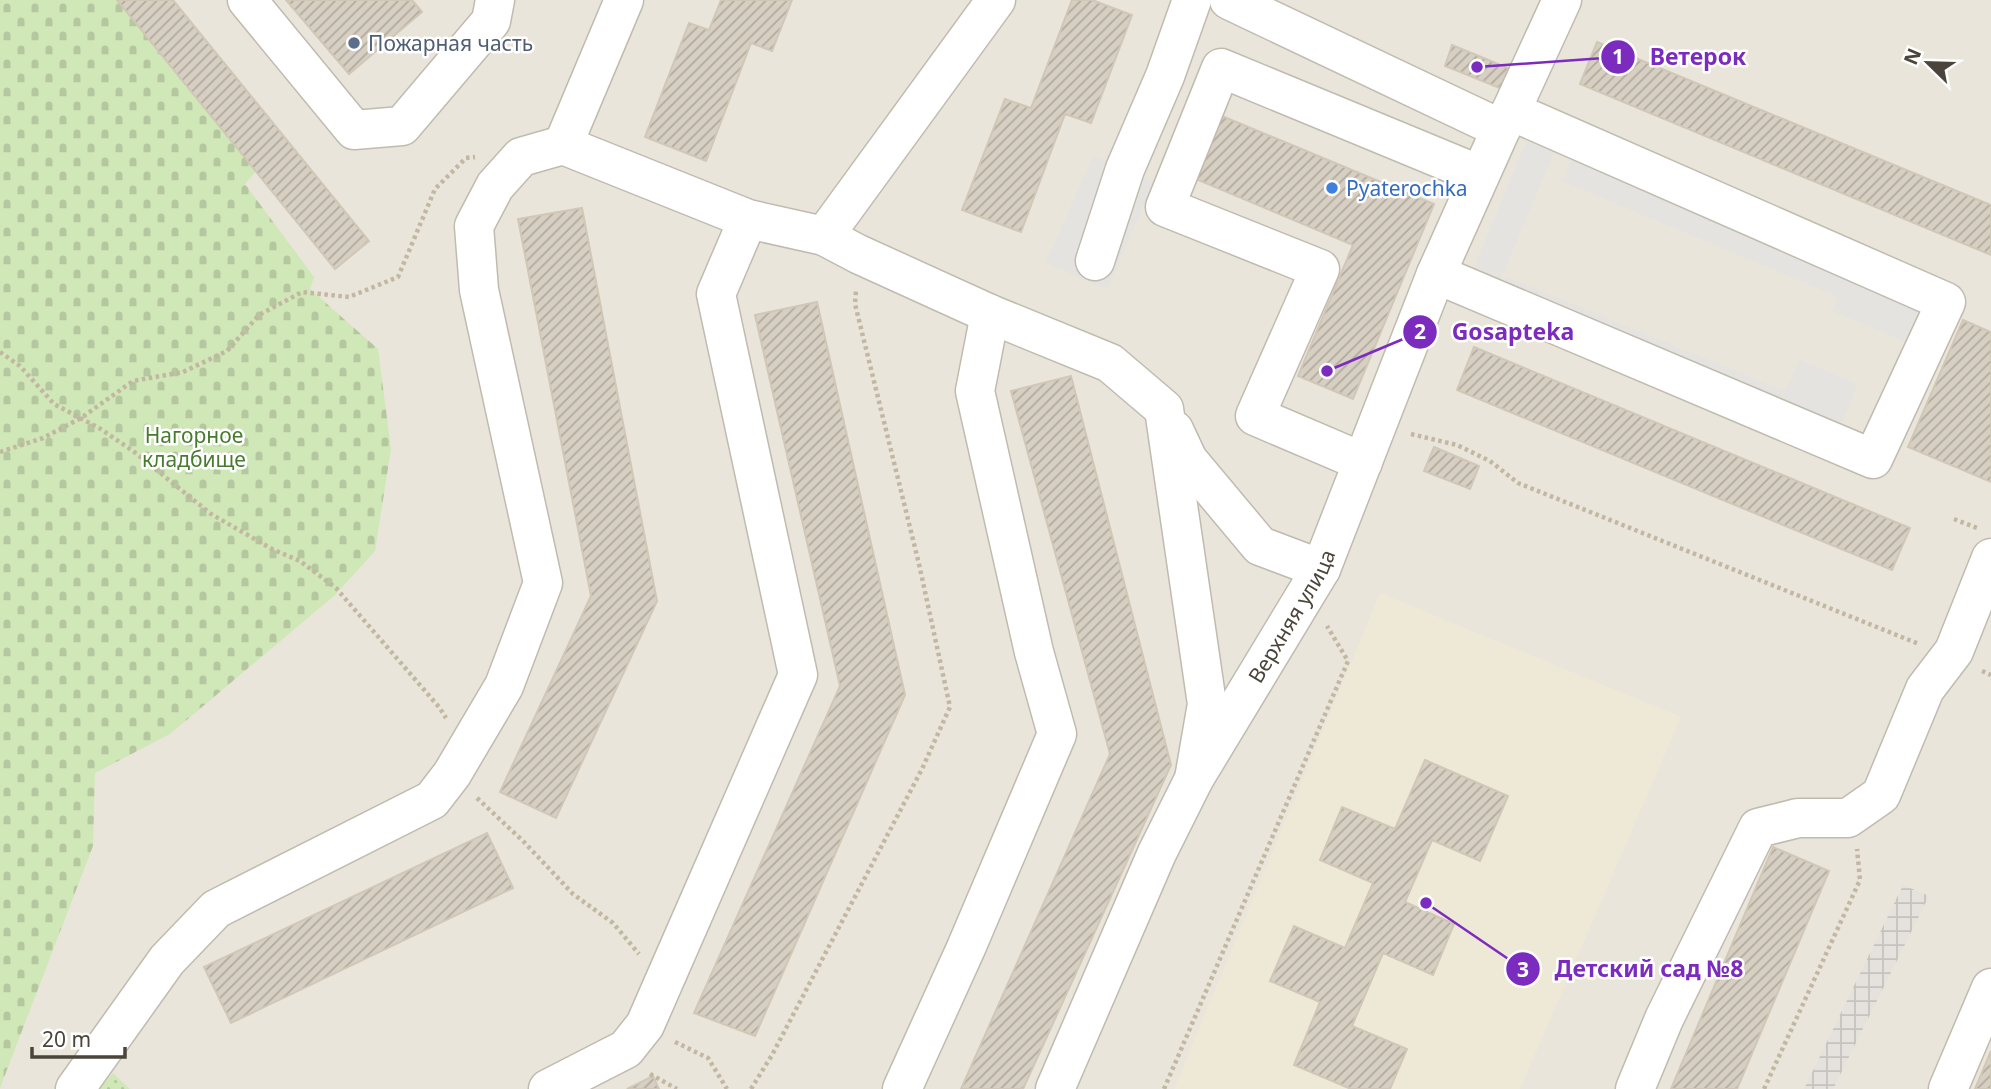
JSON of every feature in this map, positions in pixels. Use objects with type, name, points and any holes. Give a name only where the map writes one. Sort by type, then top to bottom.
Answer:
[{"type":"street","points":[[247,0],[354,130],[402,126],[491,21],[495,0]]},
{"type":"street","points":[[563,145],[624,0]]},
{"type":"street","points":[[1095,261],[1125,169],[1165,76],[1192,0]]},
{"type":"street","points":[[1229,0],[1506,120],[1946,302],[1873,459],[1436,274]]},
{"type":"street","name":"Верхняя улица","points":[[1055,1089],[1157,853],[1194,779],[1321,569],[1436,274],[1562,0]]},
{"type":"street","points":[[824,236],[995,1]]},
{"type":"street","points":[[1363,462],[1255,416],[1320,269],[1165,207],[1221,68],[1480,175]]},
{"type":"street","points":[[75,1089],[167,960],[216,909],[432,800],[459,762],[505,685],[543,583],[479,290],[474,226],[495,186],[521,157],[563,145],[748,219],[824,236],[990,314],[1110,363],[1164,409],[1188,460],[1259,546],[1321,569]]},
{"type":"street","points":[[548,1089],[626,1049],[645,1025],[798,675],[716,294],[748,219]]},
{"type":"street","points":[[902,1089],[966,948],[1057,734],[1034,652],[975,391],[990,314]]},
{"type":"street","points":[[1164,409],[1207,704],[1194,779]]},
{"type":"street","points":[[1635,1089],[1664,1019],[1758,828],[1798,818],[1849,818],[1881,795],[1926,689],[1954,651],[1991,558]]},
{"type":"street","points":[[1948,1089],[1991,988]]},
{"type":"path","points":[[0,452],[43,438],[81,418],[133,381],[183,372],[227,351],[259,315],[302,292],[349,297],[398,277],[435,189],[466,158],[478,156]]},
{"type":"path","points":[[751,1089],[772,1055],[922,769],[950,707],[919,564],[855,304],[859,254]]},
{"type":"path","points":[[0,352],[20,366],[54,404],[99,428],[133,451],[211,514],[272,549],[300,561],[336,588],[439,707],[459,762],[523,841],[573,894],[613,923],[644,960]]},
{"type":"path","points":[[1400,431],[1457,445],[1490,461],[1518,483],[1949,657]]},
{"type":"path","points":[[1164,1089],[1349,661],[1324,620],[1297,609]]},
{"type":"path","points":[[1764,1089],[1860,880],[1859,859],[1849,818]]},
{"type":"path","points":[[646,1072],[677,1089]]},
{"type":"shaded area","points":[[0,0],[1991,0],[1991,1089],[0,1089]]},
{"type":"shaded area","points":[[1529,134],[1557,146],[1495,293],[1468,282]]},
{"type":"shaded area","points":[[1575,149],[1934,300],[1915,346],[1832,311],[1838,297],[1562,181]]},
{"type":"shaded area","points":[[1093,155],[1154,182],[1107,290],[1046,263]]},
{"type":"shaded area","points":[[1507,277],[1785,391],[1799,360],[1858,384],[1838,433],[1500,295]]},
{"type":"shaded area","points":[[1380,593],[1681,717],[1520,1089],[1174,1089]]},
{"type":"shaded area","points":[[1903,885],[1929,896],[1833,1089],[1804,1089]]},
{"type":"green space","name":"Нагорное кладбище","points":[[0,0],[117,0],[256,171],[245,184],[314,277],[310,289],[378,349],[391,449],[375,551],[335,595],[170,734],[95,773],[93,846],[0,1088]]},
{"type":"green space","points":[[113,1073],[130,1089],[99,1089]]},
{"type":"building","points":[[117,0],[173,0],[369,241],[335,269]]},
{"type":"building","name":"Пожарная часть","points":[[286,0],[412,0],[422,12],[349,74]]},
{"type":"building","points":[[721,0],[792,0],[772,51],[751,43],[706,161],[645,137],[689,23],[709,30]]},
{"type":"building","points":[[1072,0],[1092,0],[1132,15],[1091,123],[1065,114],[1021,232],[962,210],[1005,99],[1031,108]]},
{"type":"building","points":[[1597,42],[1991,205],[1991,255],[1580,84]]},
{"type":"building","points":[[1452,45],[1508,68],[1502,89],[1445,66]]},
{"type":"building","points":[[1210,111],[1434,204],[1353,399],[1298,376],[1353,245],[1184,174]]},
{"type":"building","points":[[582,208],[657,601],[556,818],[500,792],[591,596],[518,219]]},
{"type":"building","points":[[817,302],[905,695],[755,1036],[694,1013],[840,686],[755,315]]},
{"type":"building","points":[[1963,320],[1991,332],[1991,482],[1908,447]]},
{"type":"building","points":[[1474,347],[1910,528],[1892,570],[1457,390]]},
{"type":"building","points":[[1071,376],[1171,765],[1023,1089],[961,1089],[1110,754],[1011,391]]},
{"type":"building","points":[[1434,447],[1479,466],[1470,489],[1424,471]]},
{"type":"building","points":[[1425,760],[1508,796],[1480,861],[1432,840],[1405,902],[1454,924],[1433,975],[1383,953],[1352,1026],[1407,1049],[1390,1089],[1351,1089],[1294,1065],[1320,1002],[1270,981],[1294,926],[1345,948],[1373,883],[1320,860],[1342,807],[1395,829]]},
{"type":"building","points":[[487,833],[513,888],[231,1023],[204,967]]},
{"type":"building","points":[[1773,847],[1829,871],[1737,1089],[1671,1089]]},
{"type":"building","points":[[1991,1051],[1991,1089],[1975,1089]]},
{"type":"building","points":[[653,1076],[659,1089],[627,1089]]},
{"type":"place","name":"Пожарная часть","points":[[354,43]]},
{"type":"place","name":"Ветерок","points":[[1477,67]]},
{"type":"place","name":"Pyaterochka","points":[[1332,188]]},
{"type":"place","name":"Gosapteka","points":[[1327,371]]},
{"type":"place","name":"Детский сад №8","points":[[1426,903]]}]
